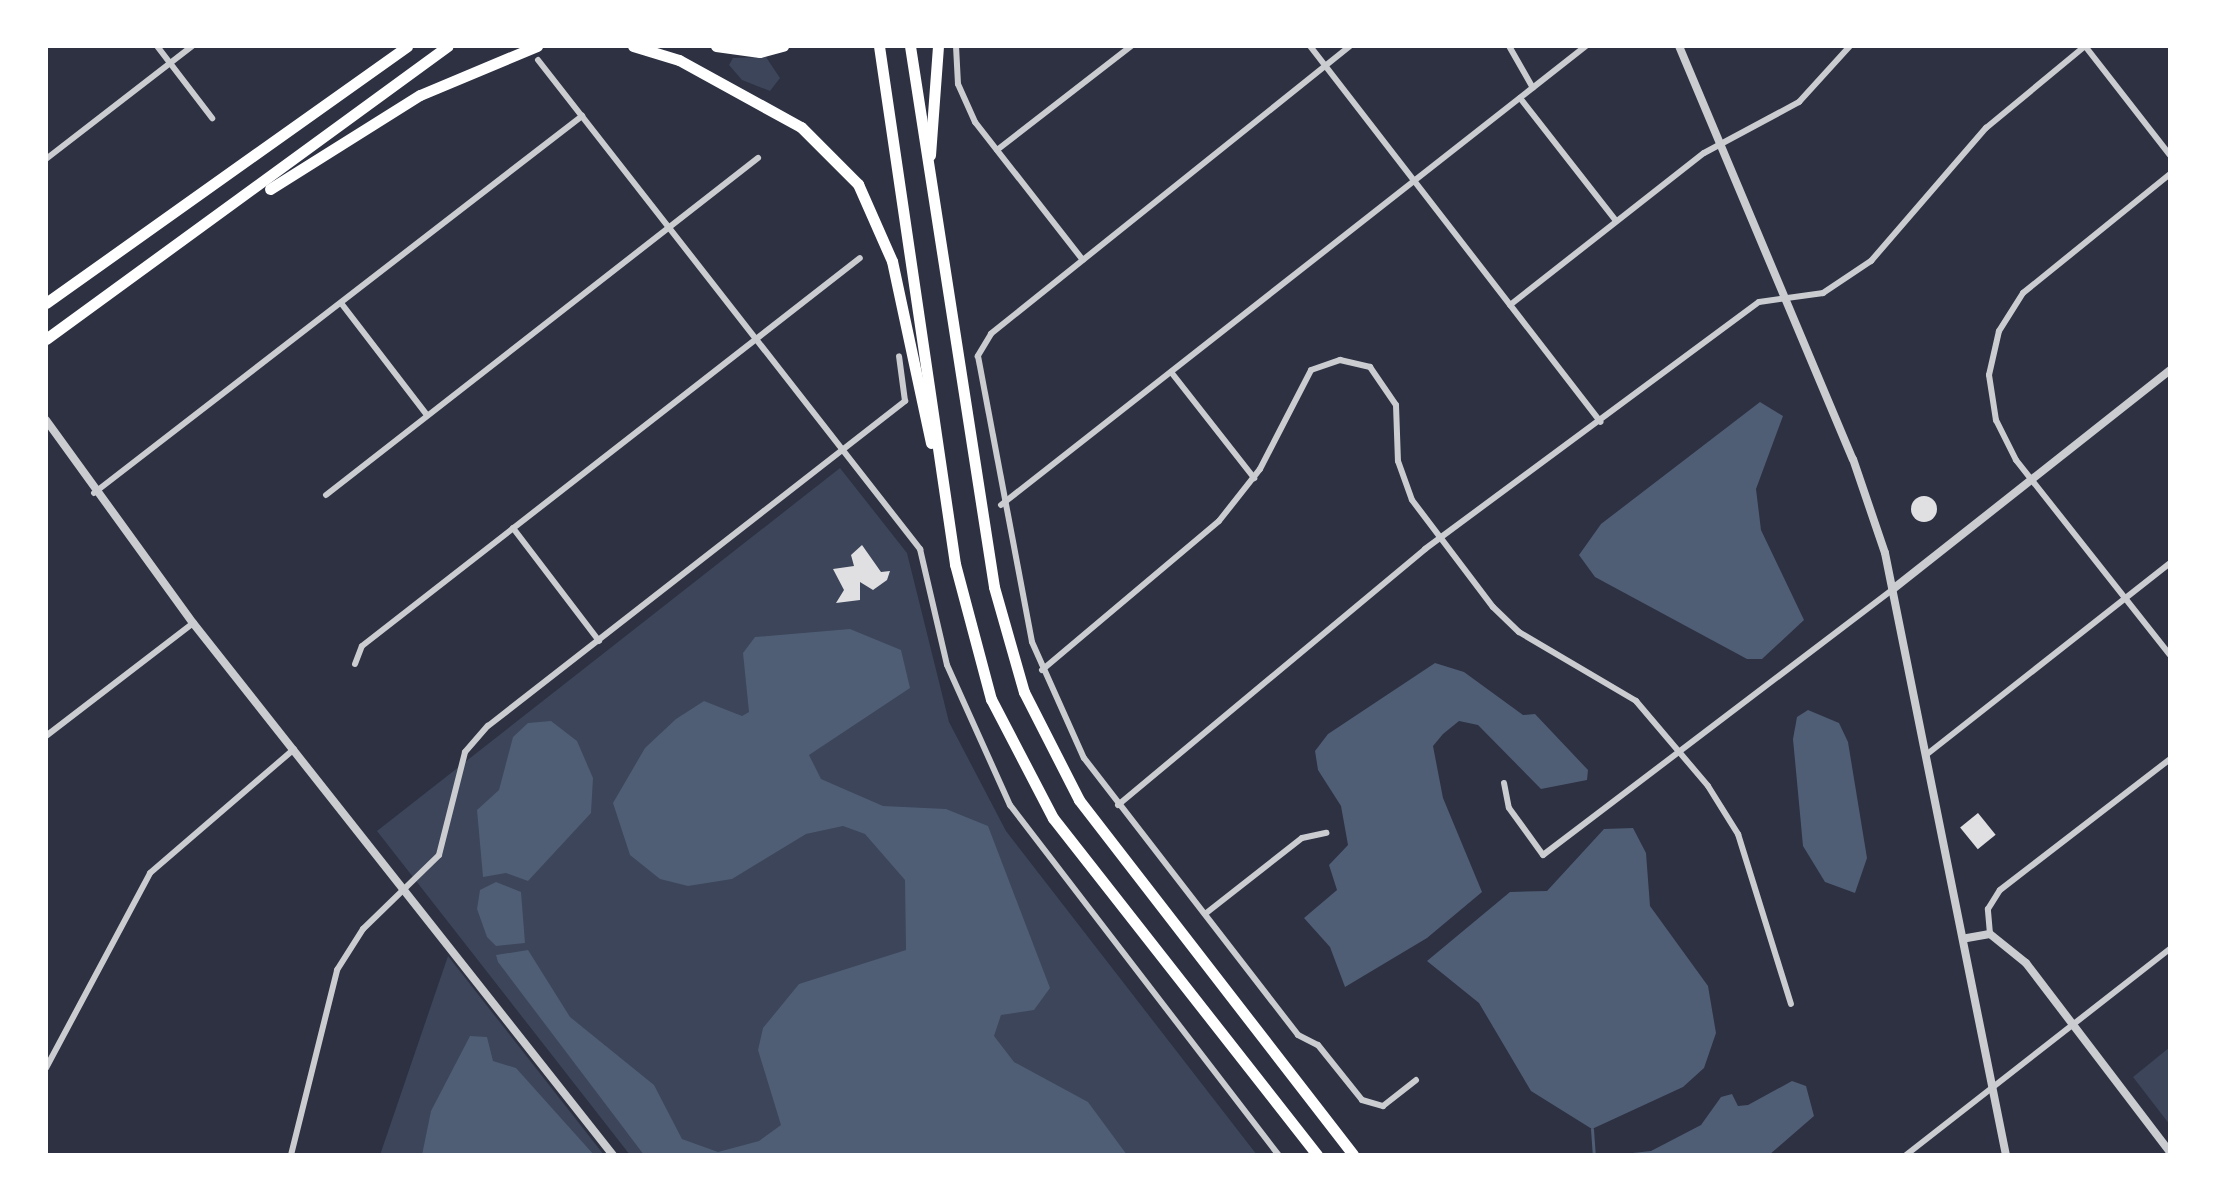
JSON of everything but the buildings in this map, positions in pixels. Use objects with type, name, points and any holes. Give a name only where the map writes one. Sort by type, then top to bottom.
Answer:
[{"type":"highway","points":[[377,69],[393,46]]},
{"type":"highway","points":[[46,303],[407,46]]},
{"type":"highway","points":[[46,339],[224,215],[448,46]]},
{"type":"highway","points":[[224,215],[420,95],[537,46]]},
{"type":"highway","points":[[633,46],[679,60],[801,127],[858,184],[892,261],[976,657],[1030,780],[1317,1155]]},
{"type":"highway","points":[[716,46],[760,52],[783,46]]},
{"type":"highway","points":[[879,46],[948,516]]},
{"type":"highway","points":[[910,46],[994,587],[1035,719],[1079,800],[1353,1155]]},
{"type":"highway","points":[[929,168],[938,46]]},
{"type":"street","points":[[157,46],[212,118]]},
{"type":"street","points":[[46,159],[192,46]]},
{"type":"street","points":[[956,46],[958,84],[975,122],[1083,260]]},
{"type":"street","points":[[997,150],[1131,46]]},
{"type":"street","points":[[1310,46],[1601,422]]},
{"type":"street","points":[[1350,46],[1327,68],[979,346],[1001,505],[1042,670],[1062,721],[1118,805],[1205,914],[1308,1039],[1373,1107],[1416,1080]]},
{"type":"street","points":[[1509,46],[1533,88]]},
{"type":"street","points":[[1001,505],[1586,46]]},
{"type":"street","points":[[1679,46],[1871,505],[1893,589],[1967,938],[2006,1155]]},
{"type":"street","points":[[1510,305],[1616,221],[1722,145],[1799,102],[1850,46]]},
{"type":"street","points":[[1118,805],[1439,539],[1759,302],[1823,293],[1871,261],[1986,128],[2085,46],[2170,155]]},
{"type":"street","points":[[538,60],[920,549],[947,665],[1010,805],[1279,1155]]},
{"type":"street","points":[[1520,98],[1616,221]]},
{"type":"street","points":[[94,493],[582,116]]},
{"type":"street","points":[[326,495],[758,158]]},
{"type":"street","points":[[2170,174],[2009,311],[1989,375],[1996,420],[2016,460],[2170,655]]},
{"type":"street","points":[[355,664],[362,646],[860,258]]},
{"type":"street","points":[[341,303],[427,415]]},
{"type":"street","points":[[291,1155],[337,970],[363,929],[407,891],[439,855],[465,752],[599,641],[905,401],[899,356]]},
{"type":"street","points":[[1042,670],[1189,551],[1254,478],[1300,381],[1324,363],[1356,361],[1391,390],[1403,481],[1439,539],[1505,621],[1610,682],[1680,751],[1738,834],[1791,1004]]},
{"type":"street","points":[[1504,783],[1509,808],[1543,855],[1893,589],[2170,370]]},
{"type":"street","points":[[1171,372],[1254,478]]},
{"type":"street","points":[[46,420],[51,437],[193,623],[613,1155]]},
{"type":"street","points":[[513,528],[599,641]]},
{"type":"street","points":[[1926,755],[2170,563]]},
{"type":"street","points":[[46,736],[193,623]]},
{"type":"street","points":[[46,1068],[150,873],[294,749]]},
{"type":"street","points":[[2170,759],[2000,890],[1988,909],[1990,934],[2026,963],[2170,1152]]},
{"type":"street","points":[[1205,914],[1302,838],[1326,833]]},
{"type":"street","points":[[1967,938],[1990,934]]},
{"type":"street","points":[[1906,1155],[2170,949]]},
{"type":"shaded area","points":[[766,57],[780,78],[770,91],[742,80],[729,65],[733,58]]},
{"type":"shaded area","points":[[1760,402],[1783,416],[1756,489],[1761,530],[1804,620],[1762,659],[1747,659],[1595,577],[1579,555],[1601,524]]},
{"type":"shaded area","points":[[840,468],[907,553],[949,722],[1006,831],[1257,1155],[630,1155],[377,831]]},
{"type":"shaded area","points":[[850,629],[901,650],[910,688],[809,755],[821,779],[883,806],[946,809],[988,826],[1050,988],[1034,1010],[1001,1015],[994,1036],[1014,1062],[1088,1102],[1127,1155],[644,1155],[498,962],[496,955],[528,950],[570,1017],[654,1085],[682,1139],[718,1152],[759,1141],[781,1125],[758,1050],[763,1028],[799,984],[906,950],[905,880],[865,834],[843,826],[806,834],[732,879],[688,886],[660,879],[630,855],[613,803],[645,748],[676,719],[704,701],[742,716],[749,712],[743,653],[755,637]]},
{"type":"shaded area","points":[[1435,663],[1464,672],[1523,715],[1535,714],[1588,770],[1587,780],[1541,789],[1478,725],[1459,721],[1443,734],[1433,746],[1443,798],[1482,892],[1427,938],[1345,987],[1330,947],[1304,918],[1337,890],[1329,865],[1348,845],[1341,806],[1318,770],[1315,751],[1328,734]]},
{"type":"shaded area","points":[[1808,710],[1839,723],[1848,742],[1867,858],[1855,893],[1825,882],[1803,846],[1793,739],[1797,717]]},
{"type":"shaded area","points":[[551,721],[577,741],[593,778],[591,813],[528,881],[506,873],[483,877],[477,810],[499,790],[513,737],[528,723]]},
{"type":"shaded area","points":[[1633,828],[1646,853],[1650,906],[1708,986],[1716,1033],[1704,1068],[1683,1087],[1592,1129],[1531,1091],[1479,1003],[1427,961],[1510,892],[1547,891],[1604,829]]},
{"type":"shaded area","points":[[496,882],[521,892],[525,943],[496,946],[487,937],[477,909],[480,890]]},
{"type":"shaded area","points":[[448,956],[604,1155],[380,1155]]},
{"type":"shaded area","points":[[470,1036],[487,1037],[493,1061],[516,1068],[594,1155],[422,1155],[431,1111]]},
{"type":"shaded area","points":[[2170,1047],[2170,1125],[2133,1077]]},
{"type":"shaded area","points":[[1792,1081],[1806,1086],[1814,1116],[1769,1155],[1614,1155],[1651,1151],[1701,1125],[1721,1097],[1732,1094],[1738,1106],[1748,1105]]},
{"type":"waterway","points":[[1592,1129],[1594,1155]]}]
